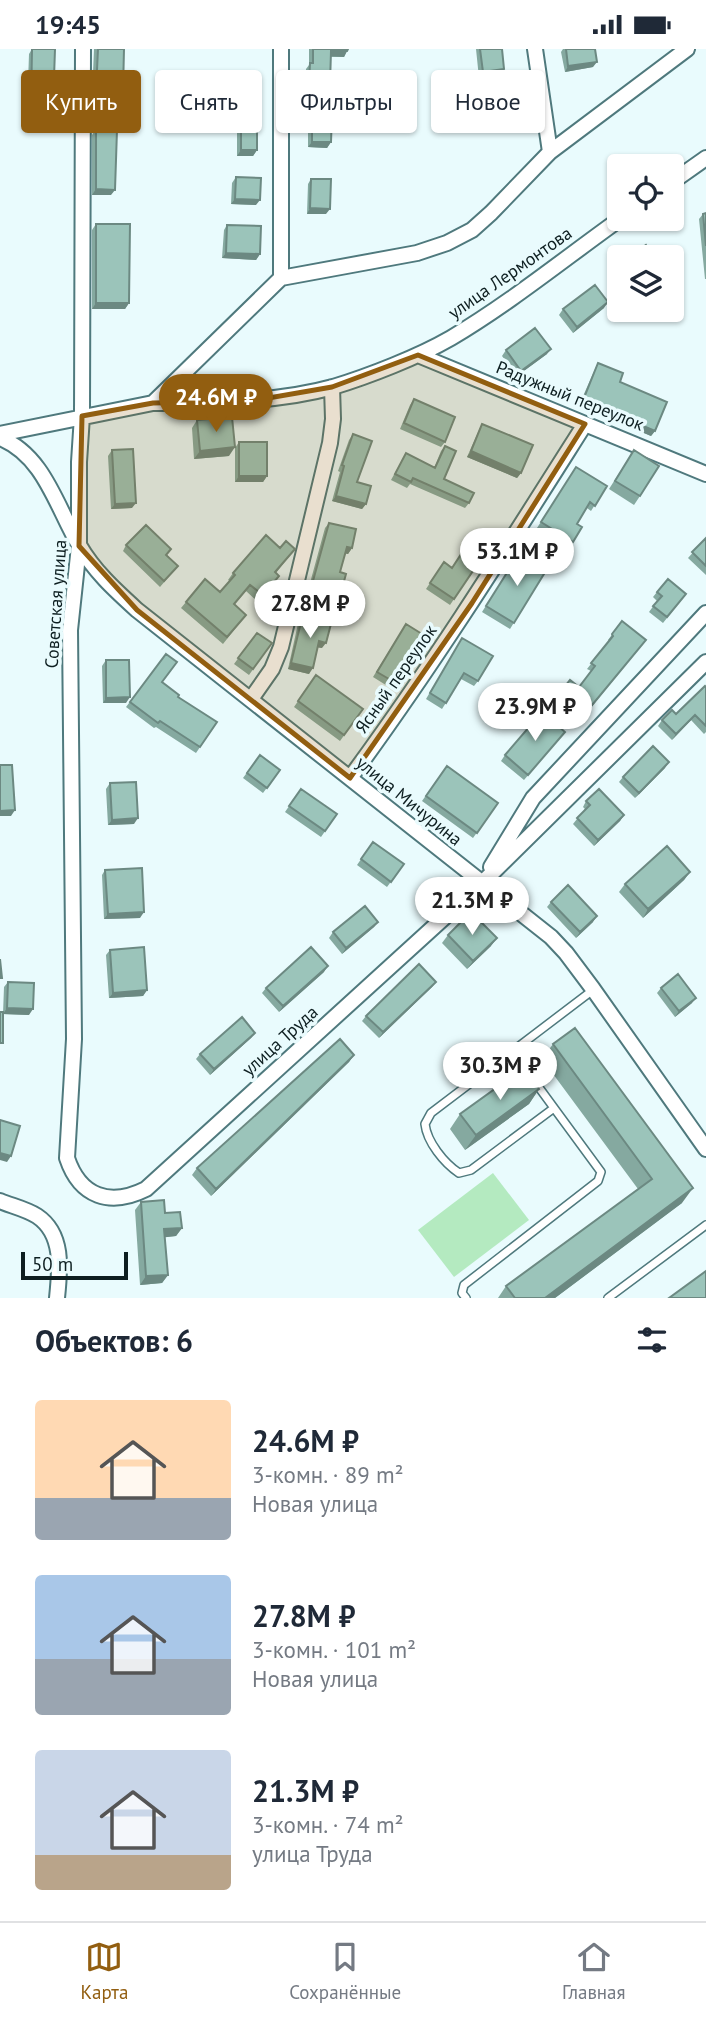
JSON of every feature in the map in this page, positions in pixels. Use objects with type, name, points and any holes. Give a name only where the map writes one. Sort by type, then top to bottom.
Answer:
[{"type":"street","name":"Советская улица","points":[[83,49],[79,546],[69,630],[74,1039],[66,1158],[72,1174],[93,1193]]},
{"type":"street","points":[[281,49],[281,278]]},
{"type":"street","points":[[535,49],[550,152]]},
{"type":"street","points":[[153,403],[281,278],[416,253],[447,243],[472,230],[550,152],[687,49]]},
{"type":"street","points":[[684,174],[706,158]]},
{"type":"street","name":"улица Лермонтова","points":[[0,436],[82,416],[153,403],[251,401],[332,387],[418,355],[448,340],[497,309],[607,229]]},
{"type":"street","name":"Радужный переулок","points":[[418,355],[706,474]]},
{"type":"street","points":[[251,699],[272,669],[281,647],[330,443],[333,419],[332,387]]},
{"type":"street","name":"Ясный переулок","points":[[350,778],[403,706],[472,603],[585,424]]},
{"type":"street","name":"улица Мичурина","points":[[0,436],[32,462],[48,485],[79,546],[97,571],[137,610],[551,937],[593,989],[706,1149]]},
{"type":"street","name":"улица Труда","points":[[481,884],[533,798],[706,613]]},
{"type":"street","name":"улица Труда","points":[[93,1193],[116,1199],[134,1196],[146,1189],[481,884],[706,661]]},
{"type":"street","points":[[0,1201],[34,1214],[47,1224],[56,1239],[60,1263],[57,1298]]},
{"type":"lane","points":[[554,1108],[471,1170],[459,1173],[450,1167],[426,1134],[425,1124],[431,1113],[593,989]]},
{"type":"lane","points":[[466,1298],[463,1293],[464,1285],[602,1176],[513,1052]]},
{"type":"lane","points":[[608,1298],[706,1225]]},
{"type":"highlighted area","points":[[418,355],[585,424],[472,603],[350,778],[137,610],[79,546],[82,416],[153,403],[251,401],[332,387]]},
{"type":"green space","points":[[493,1173],[529,1220],[454,1277],[418,1230]]},
{"type":"building","points":[[32,49],[55,49],[54,70],[32,70]]},
{"type":"building","points":[[98,49],[124,49],[124,70],[97,70]]},
{"type":"building","points":[[313,49],[348,49],[331,51],[330,70],[310,70],[310,63],[313,63]]},
{"type":"building","points":[[480,49],[502,49],[504,69],[483,70]]},
{"type":"building","points":[[566,49],[595,49],[597,62],[568,66]]},
{"type":"building","points":[[96,133],[117,133],[115,190],[96,189]]},
{"type":"building","points":[[241,133],[257,133],[257,150],[241,150]]},
{"type":"building","points":[[312,133],[331,133],[331,142],[312,142]]},
{"type":"building","points":[[236,177],[261,178],[260,200],[235,199]]},
{"type":"building","points":[[311,179],[331,179],[330,209],[310,208]]},
{"type":"building","points":[[706,213],[706,246],[703,214]]},
{"type":"building","points":[[96,224],[130,224],[129,303],[96,303]]},
{"type":"building","points":[[227,225],[261,226],[260,254],[226,253]]},
{"type":"building","points":[[595,285],[607,301],[577,327],[563,309]]},
{"type":"building","points":[[535,328],[551,349],[521,371],[506,350]]},
{"type":"building","points":[[598,363],[623,373],[620,382],[667,402],[655,431],[584,398]]},
{"type":"building","points":[[414,399],[455,417],[445,442],[404,423]]},
{"type":"building","points":[[232,417],[235,447],[200,451],[197,420]]},
{"type":"building","points":[[482,424],[533,445],[521,473],[471,451]]},
{"type":"building","points":[[353,434],[372,441],[357,482],[371,486],[366,504],[336,496],[344,466],[342,465]]},
{"type":"building","points":[[239,442],[267,442],[267,476],[239,476]]},
{"type":"building","points":[[445,446],[456,451],[444,479],[474,493],[469,503],[413,478],[411,482],[395,474],[406,453],[435,468]]},
{"type":"building","points":[[133,449],[136,503],[115,504],[112,450]]},
{"type":"building","points":[[634,450],[659,466],[640,496],[615,481]]},
{"type":"building","points":[[576,467],[607,486],[595,506],[590,502],[577,524],[582,527],[573,542],[541,522]]},
{"type":"building","points":[[329,523],[356,529],[352,548],[347,547],[340,572],[346,574],[340,596],[311,588]]},
{"type":"building","points":[[146,525],[171,549],[166,555],[178,566],[164,581],[126,545]]},
{"type":"building","points":[[266,535],[280,548],[286,541],[295,549],[275,572],[279,576],[263,595],[250,585],[234,604],[246,615],[227,637],[186,602],[205,579],[220,592]]},
{"type":"building","points":[[706,538],[706,566],[692,552]]},
{"type":"building","points":[[467,545],[483,556],[454,599],[430,583],[444,562],[452,568]]},
{"type":"building","points":[[520,552],[547,569],[514,623],[486,606]]},
{"type":"building","points":[[668,579],[686,594],[667,617],[653,606],[662,596],[657,592]]},
{"type":"building","points":[[303,614],[332,620],[326,643],[319,641],[313,668],[291,663]]},
{"type":"building","points":[[622,621],[646,640],[583,716],[558,695],[570,680],[579,687],[595,666],[591,663]]},
{"type":"building","points":[[406,624],[430,639],[401,686],[377,672]]},
{"type":"building","points":[[257,633],[272,643],[253,669],[238,658]]},
{"type":"building","points":[[462,638],[493,656],[478,681],[464,673],[446,703],[430,693]]},
{"type":"building","points":[[166,654],[177,662],[162,682],[179,695],[178,697],[217,722],[200,747],[160,721],[158,723],[130,702]]},
{"type":"building","points":[[106,660],[129,660],[130,697],[106,698]]},
{"type":"building","points":[[316,675],[363,709],[344,735],[298,701]]},
{"type":"building","points":[[705,686],[706,726],[695,715],[676,734],[662,720],[672,710],[676,714]]},
{"type":"building","points":[[542,712],[565,732],[528,775],[505,755]]},
{"type":"building","points":[[653,746],[669,762],[639,793],[623,777]]},
{"type":"building","points":[[260,755],[280,770],[267,788],[247,773]]},
{"type":"building","points":[[0,765],[12,765],[15,810],[0,811]]},
{"type":"building","points":[[447,766],[498,803],[477,833],[426,796]]},
{"type":"building","points":[[136,782],[138,818],[112,820],[110,783]]},
{"type":"building","points":[[301,789],[337,814],[325,831],[289,806]]},
{"type":"building","points":[[599,789],[624,815],[598,840],[577,818],[590,805],[586,801]]},
{"type":"building","points":[[373,842],[404,864],[391,882],[361,859]]},
{"type":"building","points":[[667,846],[690,872],[648,909],[625,884]]},
{"type":"building","points":[[142,868],[144,912],[108,914],[105,870]]},
{"type":"building","points":[[568,885],[597,916],[580,932],[551,902]]},
{"type":"building","points":[[365,906],[378,922],[346,948],[333,932]]},
{"type":"building","points":[[471,912],[497,938],[473,961],[448,935]]},
{"type":"building","points":[[144,947],[147,990],[113,993],[110,950]]},
{"type":"building","points":[[311,947],[328,966],[283,1006],[266,988]]},
{"type":"building","points":[[419,964],[436,982],[383,1032],[366,1016]]},
{"type":"building","points":[[678,974],[696,998],[679,1011],[661,988]]},
{"type":"building","points":[[8,982],[34,983],[33,1009],[7,1008]]},
{"type":"building","points":[[0,1012],[3,1012],[3,1043],[0,1043]]},
{"type":"building","points":[[242,1017],[255,1033],[214,1069],[200,1054]]},
{"type":"building","points":[[575,1028],[693,1188],[545,1298],[515,1298],[506,1286],[652,1179],[553,1044]]},
{"type":"building","points":[[340,1039],[354,1055],[216,1189],[197,1168]]},
{"type":"building","points":[[524,1068],[539,1089],[476,1135],[460,1114]]},
{"type":"building","points":[[0,1120],[20,1126],[11,1156],[0,1153]]},
{"type":"building","points":[[164,1200],[165,1213],[180,1212],[182,1228],[164,1229],[168,1275],[146,1276],[141,1202]]},
{"type":"building","points":[[706,1271],[706,1298],[669,1298]]}]
